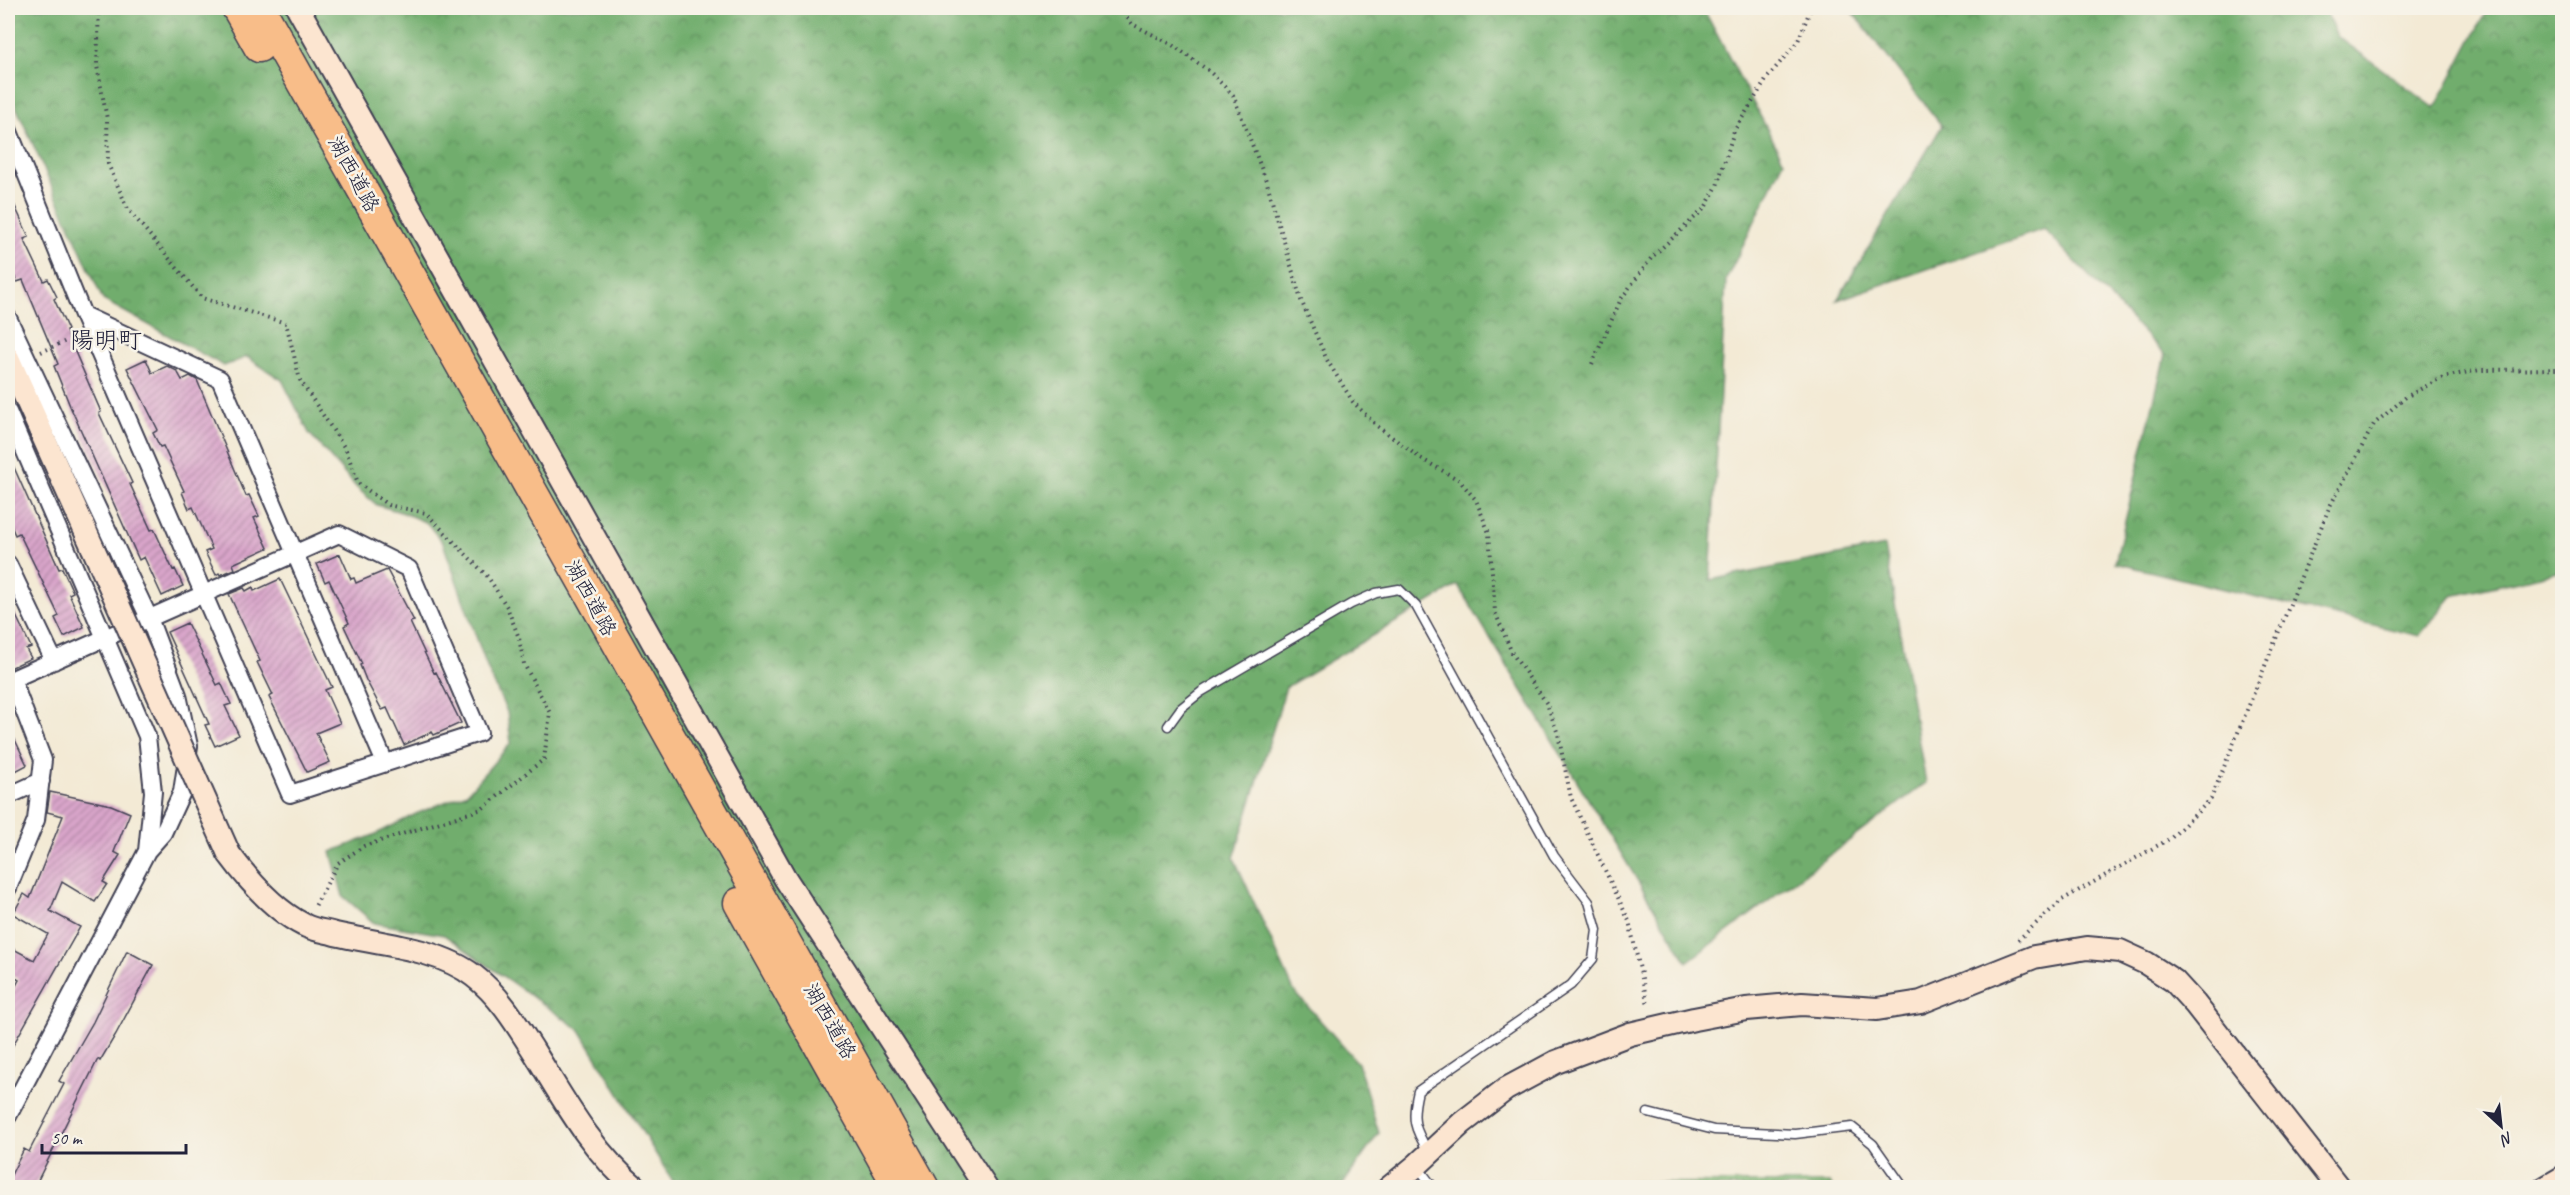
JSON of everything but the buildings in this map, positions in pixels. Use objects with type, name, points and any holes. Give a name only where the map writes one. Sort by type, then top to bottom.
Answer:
[{"type":"highway","name":"湖西道路","points":[[237,8],[900,1188]]},
{"type":"highway","name":"湖西道路","points":[[260,8],[924,1188]]},
{"type":"street","points":[[298,8],[785,878],[986,1188]]},
{"type":"street","points":[[8,129],[83,315],[205,594],[290,794],[479,733],[409,569],[339,534],[205,594],[149,618],[106,638],[10,680],[43,760],[36,820],[8,888]]},
{"type":"street","points":[[83,315],[220,379],[385,764]]},
{"type":"street","points":[[8,318],[18,358],[93,548],[229,854],[246,876],[274,904],[305,926],[417,951],[472,975],[493,994],[513,1018],[590,1139],[616,1171],[636,1188]]},
{"type":"street","points":[[8,1116],[147,851],[164,833],[182,792],[189,746],[178,695],[149,618],[18,358]]},
{"type":"street","points":[[8,412],[147,736],[153,792],[147,851]]},
{"type":"street","points":[[8,566],[54,661]]},
{"type":"street","points":[[8,796],[40,781]]},
{"type":"street","points":[[1389,1188],[1462,1123],[1506,1089],[1556,1062],[1630,1034],[1746,1008],[1803,1004],[1877,1009],[1921,1002],[2034,957],[2086,948],[2120,951],[2146,963],[2174,981],[2195,1004],[2339,1188]]},
{"type":"street","points":[[2545,1188],[2562,1178]]},
{"type":"lane","points":[[1168,726],[1181,708],[1201,692],[1351,604],[1376,593],[1399,589],[1416,606],[1554,856],[1589,902],[1597,930],[1593,959],[1571,985],[1418,1091],[1413,1111],[1414,1128],[1434,1188]]},
{"type":"lane","points":[[1648,1113],[1714,1130],[1795,1134],[1852,1127],[1873,1144],[1905,1188]]},
{"type":"path","points":[[99,8],[97,66],[107,119],[108,164],[128,209],[202,298],[286,323],[300,380],[346,450],[358,483],[388,505],[426,513],[488,576],[507,607],[519,638],[524,664],[550,713],[544,759],[482,809],[364,846],[338,863],[305,926]]},
{"type":"path","points":[[1120,8],[1132,24],[1171,44],[1209,71],[1233,95],[1267,183],[1301,300],[1327,360],[1353,402],[1377,426],[1420,458],[1459,480],[1476,500],[1489,533],[1495,612],[1512,653],[1546,704],[1558,734],[1571,798],[1629,921],[1648,1005]]},
{"type":"path","points":[[1592,364],[1621,299],[1652,257],[1705,208],[1717,186],[1734,131],[1768,77],[1798,42],[1811,8]]},
{"type":"path","points":[[18,358],[90,331]]},
{"type":"path","points":[[2014,943],[2062,900],[2171,838],[2211,799],[2330,508],[2374,424],[2406,397],[2444,377],[2480,369],[2562,369]]},
{"type":"green space","points":[[8,8],[1703,8],[1784,161],[1726,280],[1710,580],[1885,546],[1926,783],[1687,962],[1458,585],[1286,687],[1234,858],[1294,991],[1358,1063],[1379,1133],[1341,1187],[689,1188],[673,1182],[580,1030],[444,935],[374,923],[343,896],[331,852],[467,793],[511,743],[507,712],[488,670],[443,543],[427,523],[377,505],[357,488],[309,433],[282,380],[247,357],[224,366],[103,300],[8,89]]},
{"type":"green space","points":[[1849,8],[2324,8],[2337,36],[2435,108],[2488,8],[2562,8],[2562,571],[2452,596],[2419,636],[2115,563],[2165,355],[2044,229],[1837,300],[1942,126]]},
{"type":"green space","points":[[1514,1182],[1830,1183],[1832,1187],[1509,1187]]},
{"type":"district","name":"陽明町","points":[[106,340]]}]
